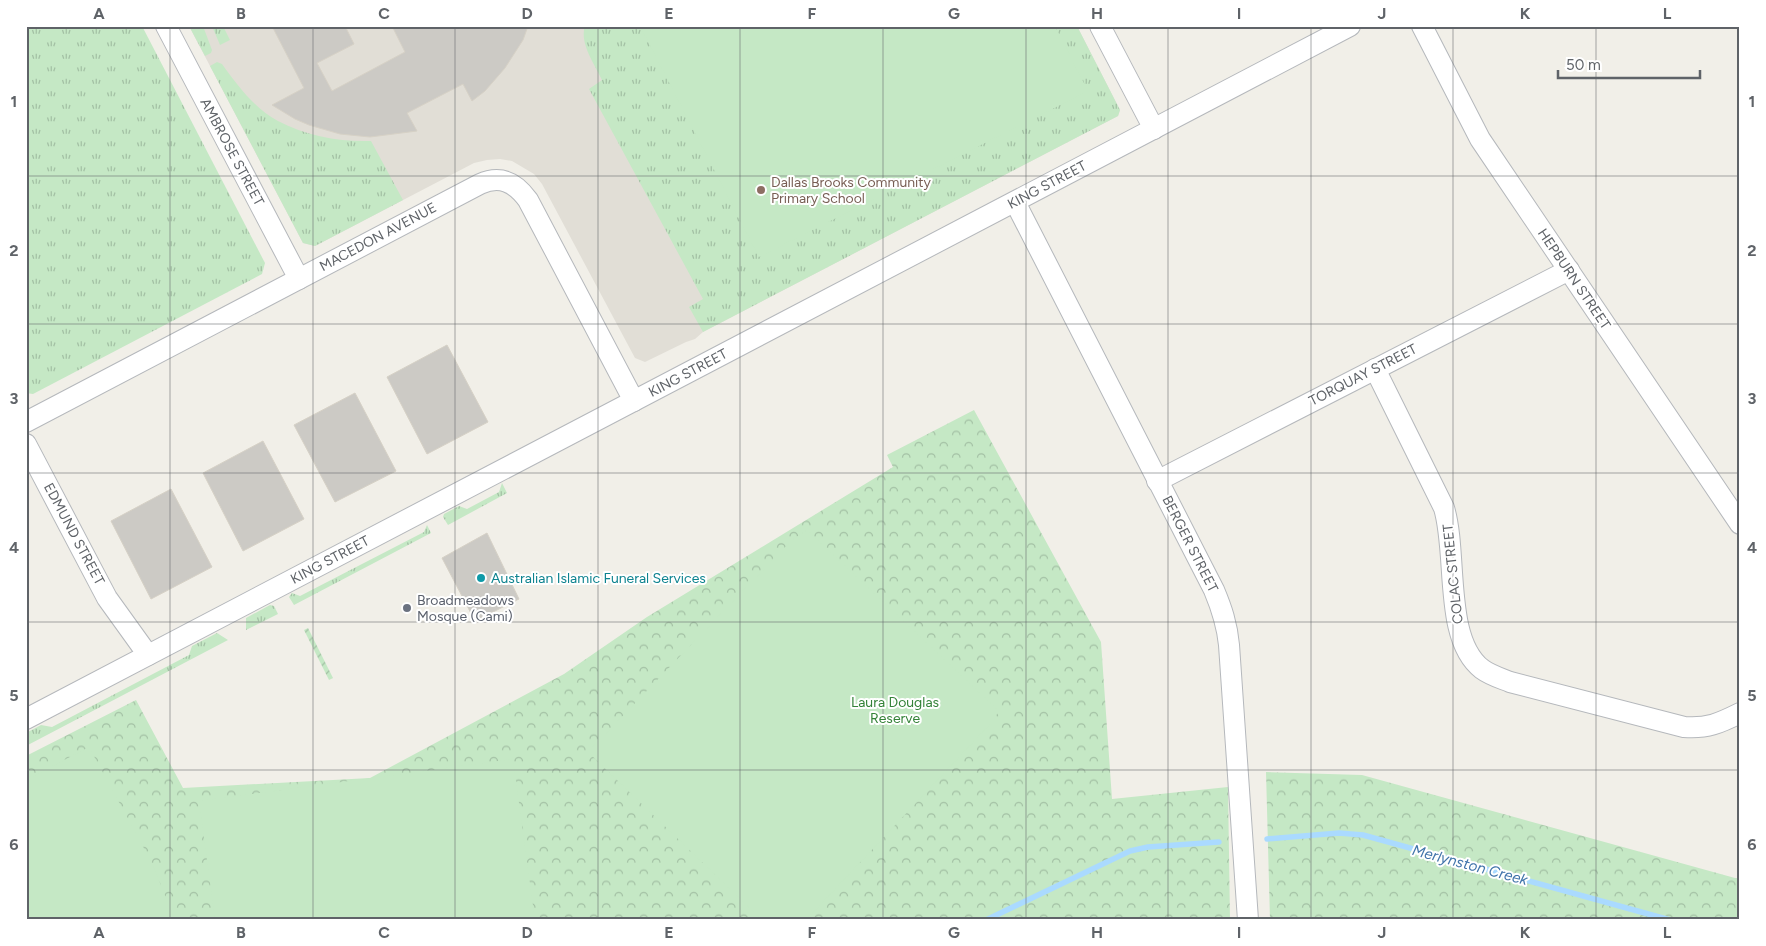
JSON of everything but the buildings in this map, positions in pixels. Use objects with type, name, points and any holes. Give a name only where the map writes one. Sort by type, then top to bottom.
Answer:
[{"type":"street","name":"AMBROSE STREET","points":[[166,26],[298,278]]},
{"type":"street","points":[[1100,26],[1154,129]]},
{"type":"street","name":"KING STREET","points":[[26,719],[1350,26]]},
{"type":"street","name":"HEPBURN STREET","points":[[1422,26],[1480,139],[1740,524]]},
{"type":"street","name":"MACEDON AVENUE","points":[[26,422],[298,278],[480,184],[492,180],[507,182],[522,192],[528,200],[634,401]]},
{"type":"street","name":"BERGER STREET","points":[[1015,202],[1214,590],[1227,624],[1248,920]]},
{"type":"street","name":"TORQUAY STREET","points":[[1157,481],[1569,270]]},
{"type":"street","name":"COLAC STREET","points":[[1375,369],[1444,508],[1449,533],[1458,630],[1466,650],[1482,669],[1510,682],[1684,727],[1710,726],[1740,713]]},
{"type":"street","name":"EDMUND STREET","points":[[26,444],[139,660]]},
{"type":"shaded area","name":"Dallas Brooks Community Primary School","points":[[189,26],[1077,26],[1120,110],[1118,116],[703,332],[695,339],[645,362],[635,358],[542,184],[534,174],[512,161],[500,159],[474,163],[315,246],[303,243]]},
{"type":"green space","points":[[26,26],[142,26],[265,263],[262,274],[33,394],[26,393]]},
{"type":"green space","points":[[189,26],[203,26],[212,50],[211,53],[205,56]]},
{"type":"green space","points":[[212,26],[223,26],[230,40],[220,45]]},
{"type":"green space","points":[[585,26],[1077,26],[1120,110],[1118,116],[703,332],[689,307],[703,299],[589,89],[602,80],[586,47],[584,40]]},
{"type":"green space","points":[[640,26],[1055,26],[1088,91],[759,257]]},
{"type":"green space","points":[[217,62],[222,64],[254,103],[278,121],[300,131],[323,137],[371,141],[403,200],[315,246],[303,243],[210,66]]},
{"type":"green space","name":"Laura Douglas Reserve","points":[[974,410],[1101,642],[1112,799],[1228,787],[1230,920],[26,920],[26,756],[136,700],[183,788],[370,778],[564,674],[647,617],[893,467],[887,455]]},
{"type":"green space","points":[[502,483],[507,493],[448,525],[443,517],[444,514],[459,506],[467,509],[499,492]]},
{"type":"green space","points":[[427,525],[431,533],[294,605],[289,597],[292,593],[300,596],[424,532]]},
{"type":"green space","points":[[807,530],[999,711],[991,723],[806,920],[762,920],[588,752],[792,540]]},
{"type":"green space","points":[[270,605],[274,606],[278,614],[246,630],[246,618]]},
{"type":"green space","points":[[308,628],[333,678],[329,680],[304,630]]},
{"type":"green space","points":[[217,633],[228,640],[26,746],[26,733],[41,725],[52,727],[189,655],[192,646]]},
{"type":"green space","points":[[89,747],[152,863],[175,920],[26,920],[26,780]]},
{"type":"green space","points":[[513,759],[535,920],[215,920],[199,801]]},
{"type":"green space","points":[[1266,772],[1362,775],[1740,878],[1740,920],[1270,920]]},
{"type":"waterway","name":"Merlynston Creek","points":[[1267,839],[1339,833],[1363,835],[1670,920]]},
{"type":"waterway","name":"Merlynston Creek","points":[[986,920],[1130,851],[1148,847],[1219,842]]},
{"type":"place","name":"Dallas Brooks Community Primary School","points":[[761,190]]},
{"type":"place","name":"Australian Islamic Funeral Services","points":[[481,578]]},
{"type":"place","name":"Broadmeadows Mosque (Cami)","points":[[407,608]]}]
